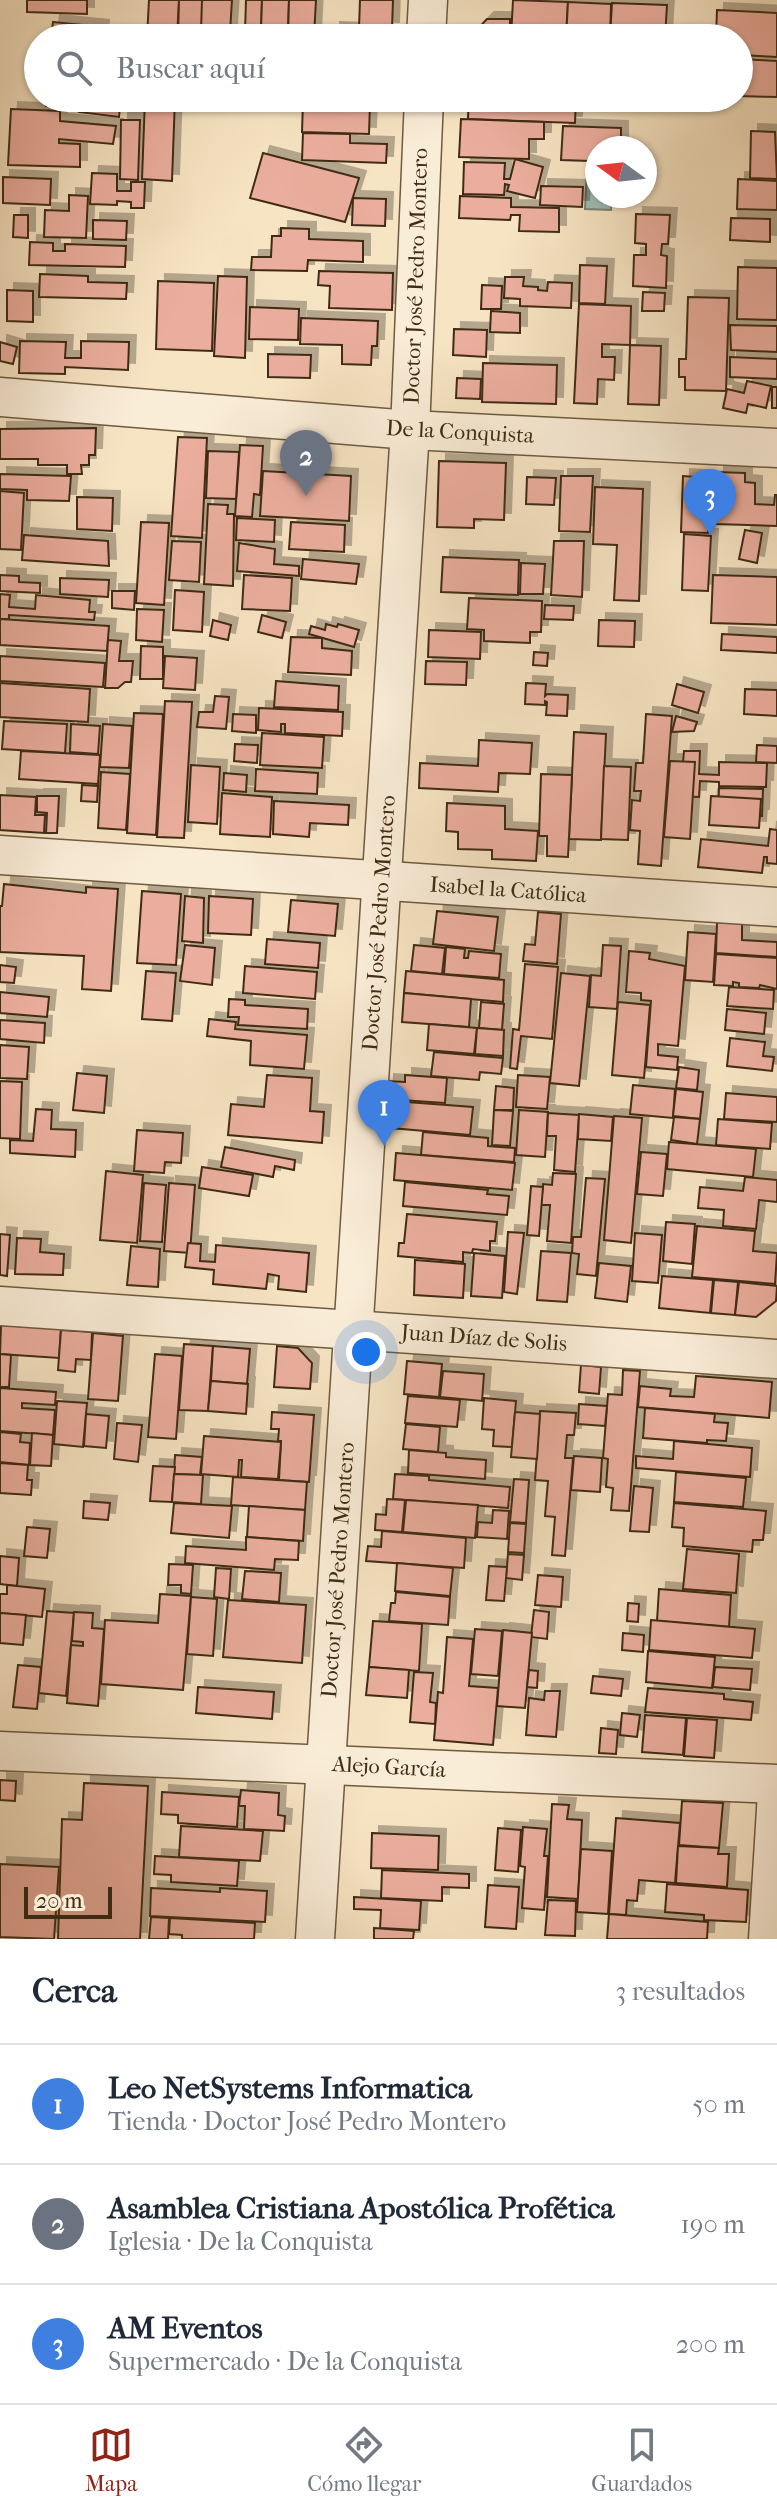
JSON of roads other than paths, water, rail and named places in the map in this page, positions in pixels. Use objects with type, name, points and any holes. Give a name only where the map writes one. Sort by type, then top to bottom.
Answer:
[{"type":"street","points":[[427,24],[428,0]]},
{"type":"street","name":"Doctor José Pedro Montero","points":[[315,1939],[410,430],[423,112]]},
{"type":"street","name":"De la Conquista","points":[[0,397],[410,430],[777,448]]},
{"type":"street","name":"Isabel la Católica","points":[[0,855],[777,907]]},
{"type":"street","name":"Juan Díaz de Solis","points":[[0,1306],[777,1359]]},
{"type":"street","name":"Alejo García","points":[[0,1751],[777,1784]]},
{"type":"street","points":[[768,1939],[777,1793]]},
{"type":"place","name":"Asamblea Cristiana Apostólica Profética","points":[[306,496]]},
{"type":"place","name":"AM Eventos","points":[[710,535]]},
{"type":"place","name":"Leo NetSystems Informatica","points":[[384,1146]]}]
